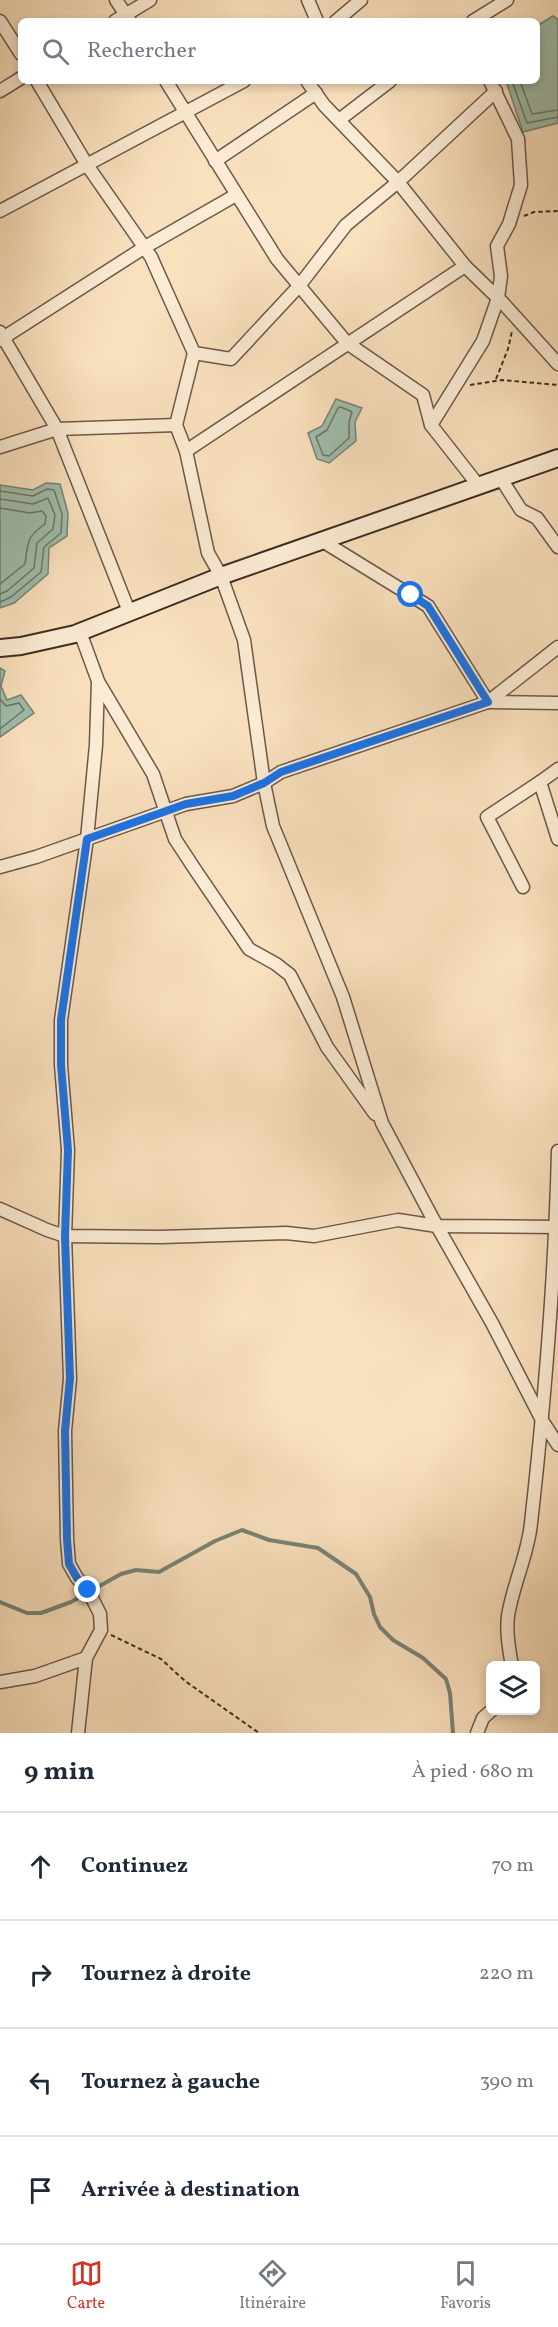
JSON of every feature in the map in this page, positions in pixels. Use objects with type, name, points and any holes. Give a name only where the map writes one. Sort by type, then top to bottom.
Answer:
[{"type":"street","points":[[116,0],[124,18]]},
{"type":"street","points":[[125,18],[150,0]]},
{"type":"street","points":[[308,0],[316,18]]},
{"type":"street","points":[[340,18],[361,0]]},
{"type":"street","points":[[478,18],[507,0]]},
{"type":"street","points":[[0,21],[18,49]]},
{"type":"street","points":[[0,91],[18,80]]},
{"type":"street","points":[[39,84],[87,165],[151,257],[194,353],[176,425],[186,451],[208,553],[221,576],[244,640],[264,783],[273,826],[343,997],[382,1123]]},
{"type":"street","points":[[168,84],[277,259],[347,343],[423,395],[431,424],[478,485]]},
{"type":"street","points":[[0,211],[239,84]]},
{"type":"street","points":[[309,84],[339,120],[398,182],[465,267],[498,297],[558,364]]},
{"type":"street","points":[[339,120],[386,84]]},
{"type":"street","points":[[194,353],[231,359],[299,286],[346,225],[398,182],[494,86],[518,139],[521,185],[510,221],[497,246],[501,276],[498,297],[483,341],[431,424]]},
{"type":"street","points":[[215,161],[316,93]]},
{"type":"street","points":[[130,614],[57,429],[1,336],[145,247],[236,195]]},
{"type":"street","points":[[186,451],[465,267]]},
{"type":"street","points":[[0,447],[57,429],[176,425]]},
{"type":"street","points":[[0,648],[21,646],[80,632],[221,576],[324,542],[558,458]]},
{"type":"street","points":[[500,477],[521,510],[537,518],[558,547]]},
{"type":"street","points":[[324,542],[428,606],[488,702]]},
{"type":"street","points":[[80,632],[98,681],[153,774],[164,812],[176,839],[249,949],[290,975],[327,1047],[382,1123],[436,1226],[492,1323],[543,1422],[558,1445]]},
{"type":"street","points":[[0,867],[36,857],[186,804],[233,796],[264,783],[281,772],[488,702],[558,647]]},
{"type":"street","points":[[78,1733],[86,1658],[101,1630],[100,1614],[88,1590],[77,1578],[69,1564],[65,1431],[70,1378],[65,1236],[68,1150],[61,1065],[61,1020],[87,839],[96,745],[98,681]]},
{"type":"street","points":[[488,702],[558,703]]},
{"type":"street","points":[[523,887],[487,817],[558,769]]},
{"type":"street","points":[[540,782],[558,839]]},
{"type":"street","points":[[511,1661],[508,1645],[508,1616],[529,1542],[543,1422],[557,1226],[558,1151]]},
{"type":"street","points":[[0,1209],[65,1236],[161,1237],[286,1233],[314,1236],[398,1220],[436,1226],[557,1226]]},
{"type":"street","points":[[0,1682],[34,1676],[86,1658]]},
{"type":"street","points":[[477,1733],[486,1715]]},
{"type":"path","points":[[510,221],[534,212],[558,211]]},
{"type":"path","points":[[496,381],[508,349],[515,316]]},
{"type":"path","points":[[454,388],[496,381],[528,381],[558,385]]},
{"type":"path","points":[[101,1630],[161,1659],[185,1681],[259,1733]]},
{"type":"water","points":[[553,16],[558,19],[558,123],[523,132],[507,84],[540,84],[540,24]]},
{"type":"water","points":[[336,399],[362,408],[355,422],[356,441],[329,463],[317,459],[308,433],[322,426]]},
{"type":"water","points":[[46,483],[60,484],[68,513],[67,536],[49,548],[48,574],[14,603],[0,608],[0,485],[33,490]]},
{"type":"water","points":[[0,668],[5,671],[1,686],[7,700],[21,695],[34,713],[0,737]]},
{"type":"waterway","points":[[0,1602],[27,1613],[41,1613],[71,1602],[121,1574],[136,1570],[159,1572],[215,1541],[242,1530],[269,1540],[318,1548],[356,1574],[370,1597],[380,1627],[393,1640],[423,1658],[446,1679],[450,1693],[453,1733]]},
{"type":"route","points":[[88,1590],[77,1578],[69,1564],[67,1539],[65,1431],[70,1378],[65,1236],[68,1150],[61,1065],[61,1020],[87,839],[186,804],[233,796],[264,783],[281,772],[420,723],[488,702],[428,606],[411,595]]}]
